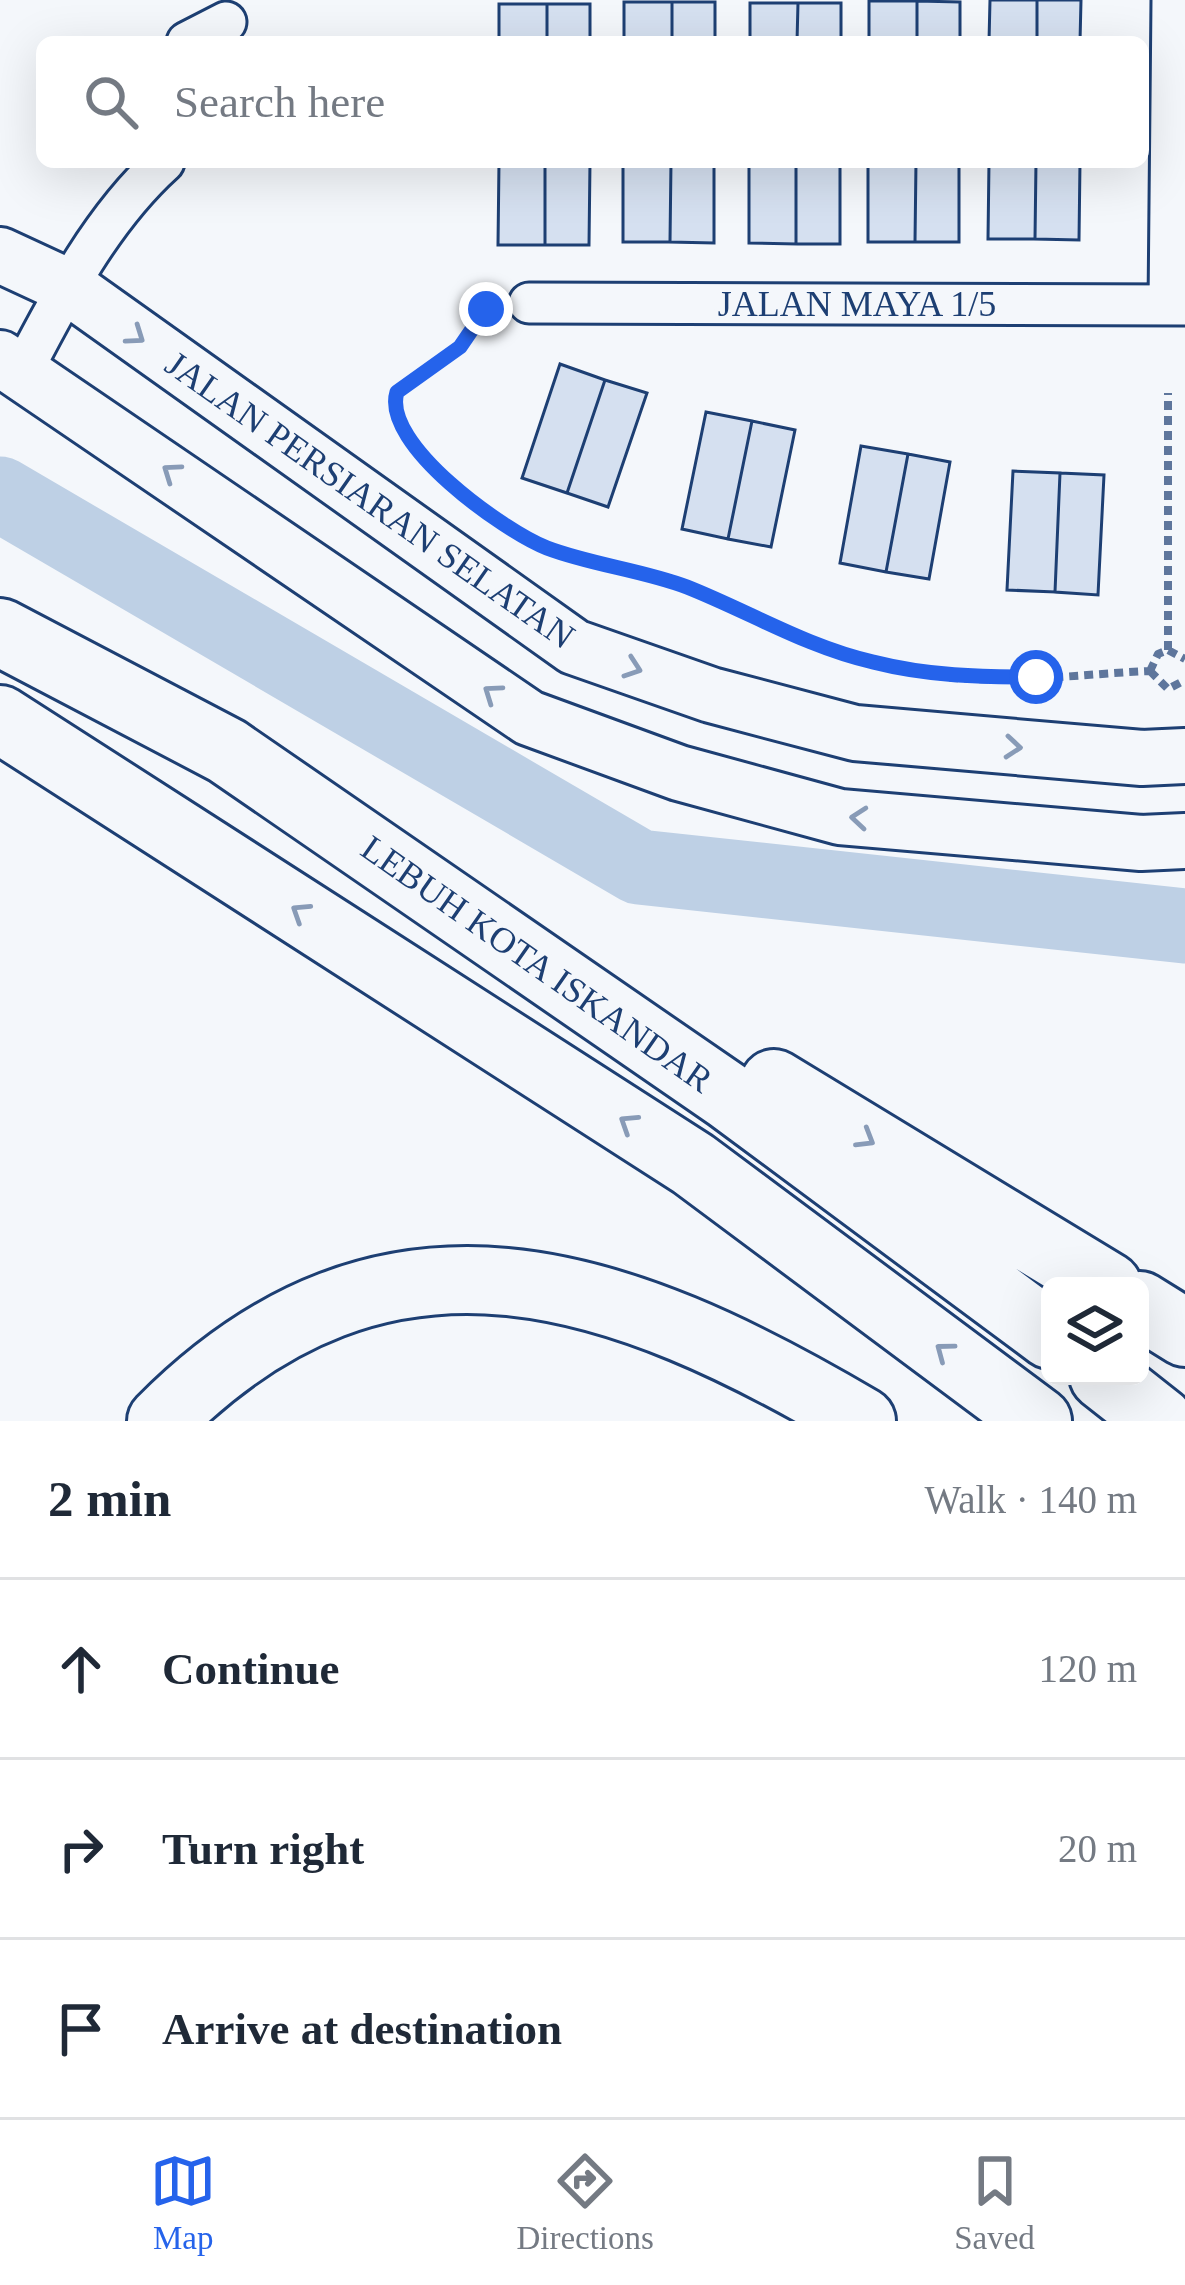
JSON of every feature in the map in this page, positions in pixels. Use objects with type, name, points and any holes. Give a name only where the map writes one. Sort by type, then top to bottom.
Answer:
[{"type":"highway","name":"LEBUH KOTA ISKANDAR","points":[[0,632],[227,751],[728,1096],[1041,1328]]},
{"type":"highway","points":[[0,719],[693,1165],[1038,1421]]},
{"type":"highway","points":[[227,751],[1093,1277]]},
{"type":"highway","points":[[160,1421],[196,1385],[254,1343],[328,1306],[398,1287],[471,1279],[535,1282],[602,1296],[757,1359],[862,1421]]},
{"type":"highway","points":[[1149,1311],[1185,1333]]},
{"type":"highway","points":[[1114,1385],[1160,1421]]},
{"type":"street","points":[[1172,0],[1177,305]]},
{"type":"street","points":[[199,36],[229,21]]},
{"type":"street","points":[[150,169],[11,364],[529,718],[679,773],[840,817],[1141,843],[1185,841]]},
{"type":"street","name":"JALAN PERSIARAN SELATAN","points":[[0,255],[67,286],[574,647],[711,695],[855,733],[1142,758],[1185,756]]},
{"type":"street","name":"JALAN MAYA 1/5","points":[[529,303],[1177,305]]},
{"type":"path","points":[[529,303],[486,309],[460,347],[397,392],[394,402],[398,417],[434,469],[515,532],[546,548],[684,586],[803,640],[868,662],[960,677],[1150,671],[1168,688],[1185,680]]},
{"type":"path","points":[[1168,393],[1168,650]]},
{"type":"path","points":[[1150,671],[1159,654],[1168,650],[1185,658]]},
{"type":"building","points":[[990,0],[1037,0],[1037,36],[989,36]]},
{"type":"building","points":[[1037,0],[1081,0],[1080,36],[1037,36]]},
{"type":"building","points":[[869,1],[917,1],[917,36],[869,36]]},
{"type":"building","points":[[917,1],[960,2],[960,36],[917,36]]},
{"type":"building","points":[[624,2],[672,2],[672,36],[624,36]]},
{"type":"building","points":[[672,2],[715,2],[715,36],[672,36]]},
{"type":"building","points":[[750,3],[798,3],[797,36],[750,36]]},
{"type":"building","points":[[798,3],[841,3],[841,36],[797,36]]},
{"type":"building","points":[[499,4],[547,4],[547,36],[499,36]]},
{"type":"building","points":[[547,4],[590,4],[590,36],[547,36]]},
{"type":"building","points":[[499,168],[545,168],[545,245],[498,245]]},
{"type":"building","points":[[545,168],[590,168],[589,245],[545,245]]},
{"type":"building","points":[[623,168],[671,168],[670,242],[623,242]]},
{"type":"building","points":[[671,168],[714,168],[714,243],[670,242]]},
{"type":"building","points":[[749,168],[796,168],[796,244],[749,243]]},
{"type":"building","points":[[796,168],[840,168],[840,244],[796,244]]},
{"type":"building","points":[[868,168],[916,168],[915,242],[868,242]]},
{"type":"building","points":[[916,168],[959,168],[959,242],[915,242]]},
{"type":"building","points":[[989,168],[1036,168],[1035,239],[988,239]]},
{"type":"building","points":[[1036,168],[1080,168],[1079,240],[1035,239]]},
{"type":"building","points":[[560,364],[605,380],[567,493],[522,478]]},
{"type":"building","points":[[605,380],[647,393],[608,507],[567,493]]},
{"type":"building","points":[[706,412],[752,421],[728,539],[682,529]]},
{"type":"building","points":[[752,421],[795,430],[771,547],[728,539]]},
{"type":"building","points":[[861,446],[908,454],[886,572],[840,563]]},
{"type":"building","points":[[908,454],[950,462],[929,579],[886,572]]},
{"type":"building","points":[[1013,471],[1060,473],[1055,592],[1007,590]]},
{"type":"building","points":[[1060,473],[1104,475],[1098,595],[1055,592]]},
{"type":"waterway","points":[[0,494],[639,867],[1185,926]]},
{"type":"route","points":[[486,309],[460,347],[397,392],[394,402],[398,417],[434,469],[515,532],[546,548],[684,586],[803,640],[868,662],[930,675],[1036,677]]}]
